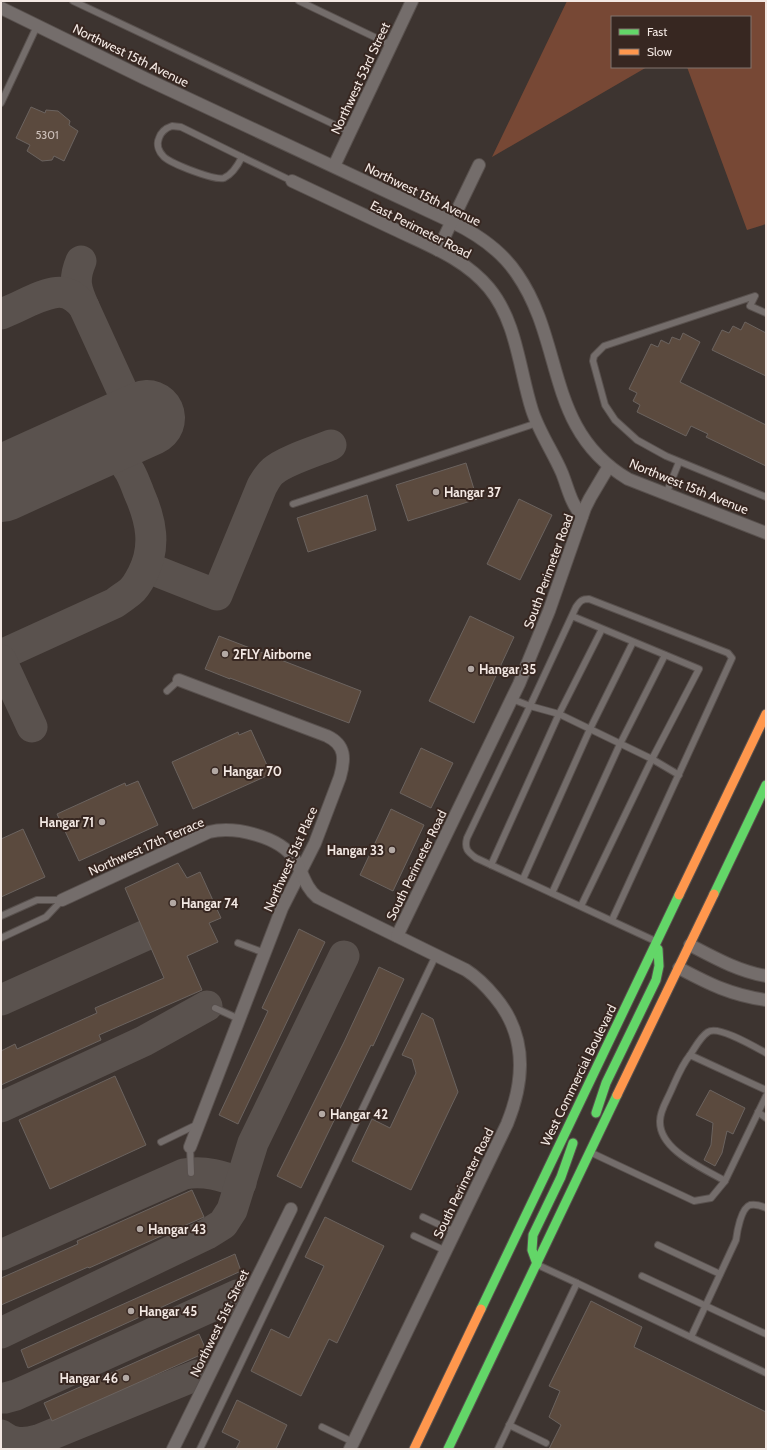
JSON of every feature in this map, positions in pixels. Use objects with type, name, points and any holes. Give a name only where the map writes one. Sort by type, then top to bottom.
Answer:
[{"type":"highway","name":"West Commercial Boulevard","points":[[414,1449],[766,714]]},
{"type":"highway","points":[[448,1449],[679,968],[684,946],[760,804],[766,785]]},
{"type":"highway","points":[[725,820],[732,786]]},
{"type":"highway","points":[[590,1152],[594,1117],[601,1094],[658,973],[659,959],[657,942]]},
{"type":"highway","points":[[537,1264],[534,1260],[532,1250],[533,1235],[564,1170],[572,1144],[583,1095]]},
{"type":"street","name":"Northwest 53rd Street","points":[[334,166],[412,1]]},
{"type":"street","name":"Northwest 15th Avenue","points":[[1,8],[452,222],[478,236],[504,257],[517,273],[528,291],[537,312],[564,397],[573,420],[592,450],[608,466],[628,479],[766,533]]},
{"type":"street","points":[[438,250],[479,165]]},
{"type":"street","name":"East Perimeter Road","points":[[292,181],[453,258],[473,272],[488,287],[500,304],[510,328],[537,423],[558,465],[573,504],[582,516]]},
{"type":"street","name":"South Perimeter Road","points":[[352,1446],[512,1111],[518,1091],[520,1063],[516,1034],[509,1018],[498,1001],[485,985],[472,974],[397,936],[512,699],[539,637],[582,516],[590,498],[608,466]]},
{"type":"street","name":"Northwest 51st Place","points":[[179,680],[332,738],[340,746],[343,757],[342,770],[315,843],[282,908],[190,1146]]},
{"type":"street","name":"Northwest 17th Terrace","points":[[62,900],[194,838],[217,830],[225,829],[239,831],[272,840],[289,852],[301,870],[306,885],[317,897],[397,936]]},
{"type":"street","points":[[684,946],[731,967],[749,973],[766,976]]},
{"type":"street","points":[[679,968],[724,991],[741,996],[766,1000]]},
{"type":"street","name":"Northwest 51st Street","points":[[173,1449],[291,1209]]},
{"type":"lane","points":[[73,1],[350,132]]},
{"type":"lane","points":[[299,1],[391,45]]},
{"type":"lane","points":[[1,103],[37,26]]},
{"type":"lane","name":"East Perimeter Road","points":[[242,157],[230,174],[225,177],[216,178],[169,160],[159,150],[157,142],[164,130],[172,126],[177,126],[242,157],[292,181]]},
{"type":"lane","points":[[766,313],[750,306],[755,296],[604,346],[594,356],[593,361],[605,405],[615,420],[637,440],[679,462],[766,497]]},
{"type":"lane","points":[[293,504],[537,423]]},
{"type":"lane","points":[[666,494],[679,462]]},
{"type":"lane","points":[[612,920],[732,661],[728,653],[589,599],[583,599],[580,601],[572,616],[467,838],[465,844],[466,850],[470,854],[491,865],[657,942]]},
{"type":"lane","points":[[572,616],[699,669],[652,759],[581,906]]},
{"type":"lane","points":[[491,865],[559,714],[602,629]]},
{"type":"lane","points":[[523,879],[590,729],[633,642]]},
{"type":"lane","points":[[552,893],[620,744],[665,655]]},
{"type":"lane","points":[[167,690],[179,680]]},
{"type":"lane","points":[[512,699],[559,714],[652,759],[679,775]]},
{"type":"lane","points":[[1,916],[37,900],[62,900]]},
{"type":"lane","points":[[1,938],[46,916],[62,900]]},
{"type":"lane","points":[[238,943],[265,953]]},
{"type":"lane","points":[[200,1449],[436,955]]},
{"type":"lane","points":[[215,1008],[239,1019]]},
{"type":"lane","points":[[724,1181],[669,1146],[661,1133],[661,1111],[683,1065],[708,1032],[712,1030],[722,1032],[766,1053]]},
{"type":"lane","points":[[690,1055],[766,1090]]},
{"type":"lane","points":[[590,1152],[694,1201],[711,1198],[724,1181],[766,1096]]},
{"type":"lane","points":[[758,1112],[766,1118]]},
{"type":"lane","points":[[161,1142],[199,1124]]},
{"type":"lane","points":[[190,1146],[191,1173]]},
{"type":"lane","points":[[691,1337],[736,1240],[737,1231],[746,1209],[749,1205],[766,1208]]},
{"type":"lane","points":[[423,1217],[455,1232]]},
{"type":"lane","points":[[414,1236],[446,1251]]},
{"type":"lane","points":[[658,1245],[720,1274]]},
{"type":"lane","points":[[537,1264],[766,1373]]},
{"type":"lane","points":[[642,1276],[766,1334]]},
{"type":"lane","points":[[498,1449],[577,1283]]},
{"type":"lane","points":[[509,1425],[546,1443]]},
{"type":"lane","points":[[322,1427],[352,1446]]},
{"type":"shaded area","points":[[567,1],[766,1],[766,224],[747,230],[687,68],[751,68],[751,16],[611,16],[611,68],[645,68],[492,157]]},
{"type":"building","points":[[31,107],[45,113],[46,110],[58,111],[70,121],[69,125],[78,131],[64,161],[54,156],[52,160],[42,161],[27,151],[30,145],[16,138]]},
{"type":"building","points":[[745,322],[766,333],[766,376],[712,350],[722,330],[729,333],[733,326],[741,330]]},
{"type":"building","points":[[683,333],[700,342],[680,382],[766,425],[766,466],[706,437],[708,434],[691,426],[686,436],[637,412],[640,405],[633,401],[637,393],[629,389],[651,344],[658,347],[661,340],[669,344],[672,337],[680,340]]},
{"type":"building","name":"Hangar 37","points":[[466,463],[477,499],[408,521],[396,485]]},
{"type":"building","points":[[367,495],[376,530],[308,552],[297,518]]},
{"type":"building","points":[[519,499],[552,515],[520,580],[487,564]]},
{"type":"building","name":"Hangar 35","points":[[470,616],[514,637],[474,723],[429,701]]},
{"type":"building","points":[[219,636],[361,691],[349,723],[205,669]]},
{"type":"building","name":"Hangar 70","points":[[251,730],[271,774],[193,809],[172,762],[238,732],[239,735]]},
{"type":"building","points":[[421,748],[453,763],[431,808],[400,793]]},
{"type":"building","name":"Hangar 71","points":[[138,781],[158,825],[79,861],[57,814],[125,783],[126,786]]},
{"type":"building","name":"Hangar 33","points":[[391,809],[424,825],[393,891],[360,875]]},
{"type":"building","points":[[23,829],[45,877],[1,897],[1,839]]},
{"type":"building","points":[[178,863],[187,878],[200,872],[221,918],[209,923],[218,942],[187,956],[202,990],[99,1035],[101,1040],[1,1085],[1,1051],[15,1044],[17,1049],[97,1013],[95,1008],[164,978],[125,888]]},
{"type":"building","points":[[299,929],[325,942],[238,1124],[219,1115],[268,1011],[262,1008]]},
{"type":"building","name":"Hangar 42","points":[[379,967],[404,979],[373,1046],[371,1045],[301,1188],[277,1176],[344,1042]]},
{"type":"building","points":[[422,1013],[433,1019],[458,1092],[411,1190],[352,1161],[372,1119],[390,1128],[416,1073],[412,1059],[402,1055]]},
{"type":"building","points":[[115,1076],[146,1145],[50,1189],[19,1120]]},
{"type":"building","points":[[710,1090],[745,1108],[733,1134],[727,1131],[722,1153],[715,1166],[704,1160],[711,1145],[713,1123],[696,1115]]},
{"type":"building","name":"Hangar 43","points":[[192,1190],[204,1217],[1,1305],[1,1278],[78,1244],[77,1241]]},
{"type":"building","points":[[325,1217],[384,1246],[337,1343],[329,1339],[301,1396],[251,1371],[271,1329],[289,1338],[324,1266],[305,1257]]},
{"type":"building","name":"Hangar 45","points":[[235,1254],[241,1271],[28,1368],[21,1350]]},
{"type":"building","points":[[591,1301],[642,1327],[634,1347],[766,1412],[766,1449],[549,1449],[561,1425],[549,1417],[560,1391],[549,1386]]},
{"type":"building","name":"Hangar 46","points":[[199,1334],[207,1352],[52,1421],[44,1403]]},
{"type":"building","points":[[237,1400],[287,1425],[276,1449],[236,1449],[240,1441],[222,1432]]},
{"type":"taxiway","points":[[81,261],[76,284],[84,307]]},
{"type":"taxiway","points":[[1,314],[52,293],[65,293],[78,300],[84,307],[137,423]]},
{"type":"taxiway","points":[[146,567],[217,595],[262,486],[268,476],[278,467],[300,456],[331,445]]},
{"type":"taxiway","points":[[1,655],[115,603],[134,588],[140,580],[147,565],[151,544],[149,523],[147,513],[128,468],[113,454],[97,451],[75,450]]},
{"type":"taxiway","points":[[1,660],[32,727]]},
{"type":"taxiway","points":[[1,1000],[146,935]]},
{"type":"taxiway","points":[[1,1333],[207,1234],[223,1224],[232,1210],[253,1143],[344,956]]},
{"type":"taxiway","points":[[1,1107],[144,1041],[207,1006]]},
{"type":"taxiway","points":[[1,1255],[184,1174],[213,1174],[241,1183]]},
{"type":"taxiway","points":[[1,1398],[16,1395],[237,1295]]},
{"type":"taxiway","points":[[1,1435],[14,1442],[38,1440],[197,1375]]},
{"type":"runway","points":[[1,484],[147,418]]},
{"type":"traffic: fast","points":[[714,894],[766,785]]},
{"type":"traffic: fast","points":[[481,1309],[679,895]]},
{"type":"traffic: fast","points":[[596,1113],[606,1083],[656,980],[659,966],[658,949]]},
{"type":"traffic: fast","points":[[448,1449],[617,1095]]},
{"type":"traffic: fast","points":[[537,1264],[532,1250],[533,1235],[561,1177],[573,1143]]},
{"type":"traffic: slow","points":[[679,895],[766,714]]},
{"type":"traffic: slow","points":[[617,1095],[714,894]]},
{"type":"traffic: slow","points":[[414,1449],[481,1309]]},
{"type":"place","name":"Hangar 37","points":[[436,492]]},
{"type":"place","name":"2FLY Airborne","points":[[225,654]]},
{"type":"place","name":"Hangar 35","points":[[471,669]]},
{"type":"place","name":"Hangar 70","points":[[215,771]]},
{"type":"place","name":"Hangar 71","points":[[102,822]]},
{"type":"place","name":"Hangar 33","points":[[392,850]]},
{"type":"place","name":"Hangar 74","points":[[173,903]]},
{"type":"place","name":"Hangar 42","points":[[322,1114]]},
{"type":"place","name":"Hangar 43","points":[[140,1229]]},
{"type":"place","name":"Hangar 45","points":[[131,1311]]},
{"type":"place","name":"Hangar 46","points":[[126,1378]]}]
